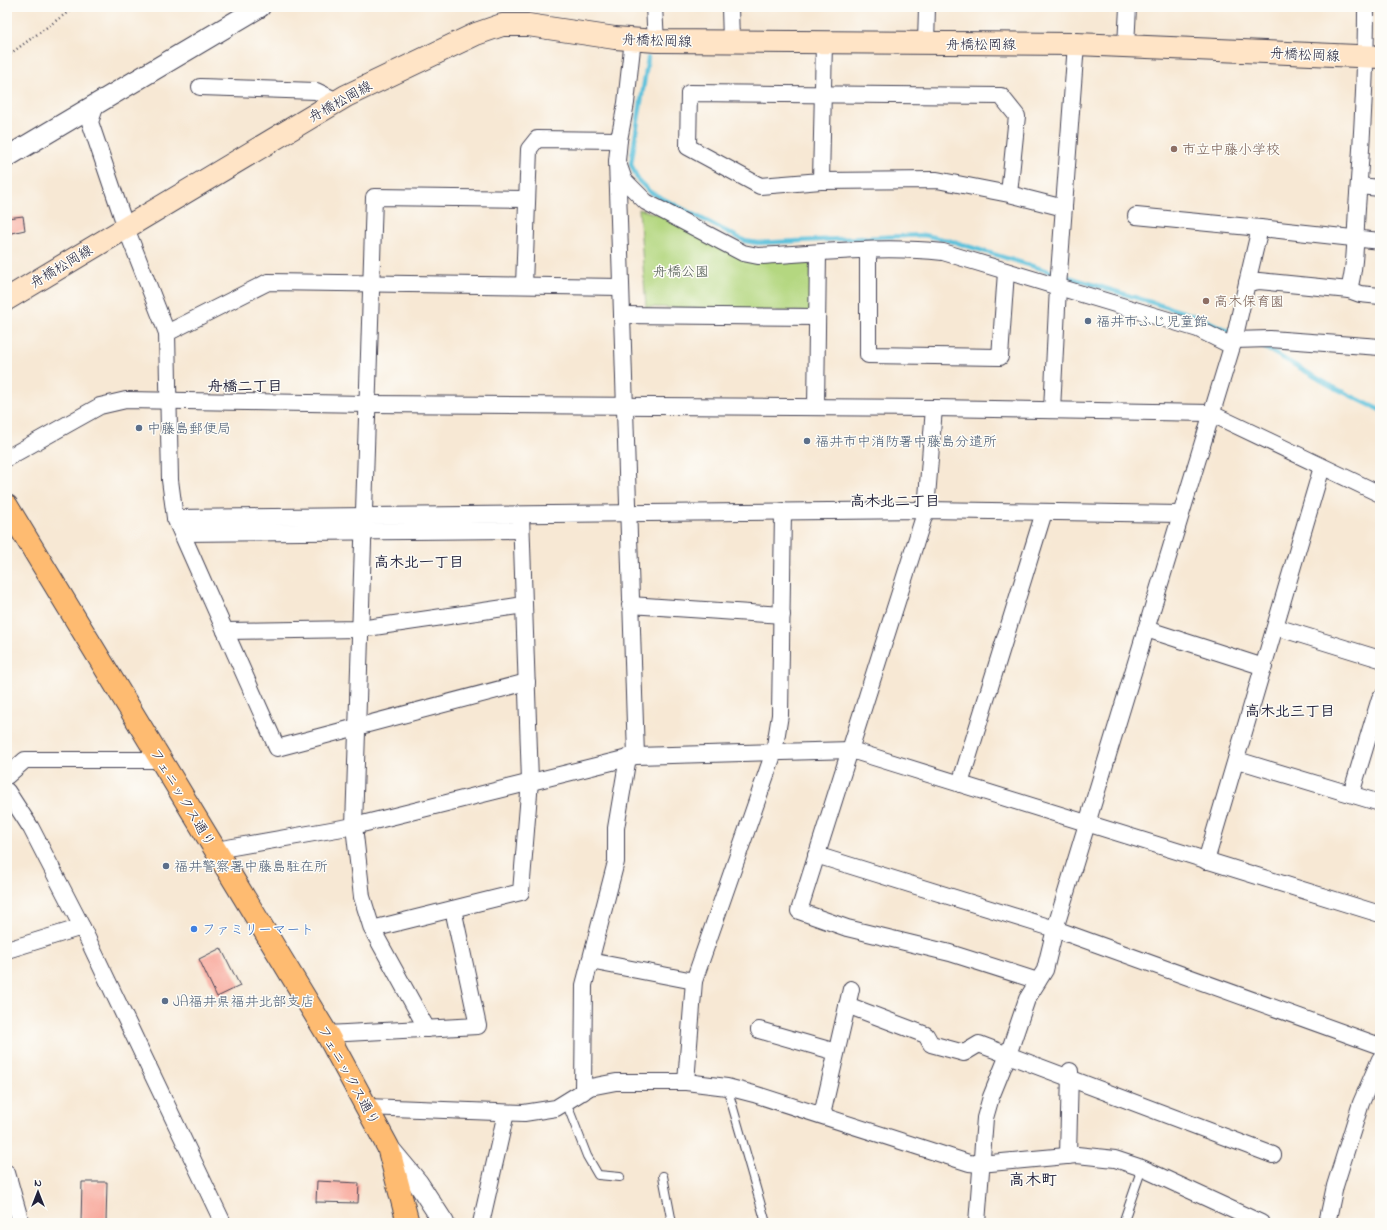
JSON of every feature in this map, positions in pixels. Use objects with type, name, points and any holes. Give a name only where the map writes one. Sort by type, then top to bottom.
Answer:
[{"type":"main road","name":"舟橋松岡線","points":[[7,299],[337,101],[476,34],[502,25],[528,25],[614,38],[656,40],[1076,44],[1373,57]]},
{"type":"main road","name":"フェニックス通り","points":[[7,506],[327,1034],[388,1147],[408,1223]]},
{"type":"street","points":[[7,157],[97,102],[260,7]]},
{"type":"street","points":[[654,7],[656,40]]},
{"type":"street","points":[[730,7],[731,41]]},
{"type":"street","points":[[926,43],[927,7]]},
{"type":"street","points":[[1126,46],[1128,7]]},
{"type":"street","points":[[1349,290],[1353,275],[1359,186],[1373,57],[1366,7]]},
{"type":"street","points":[[583,1092],[584,985],[616,862],[616,828],[632,757],[625,405],[617,161],[619,140],[626,104],[633,39]]},
{"type":"street","points":[[821,181],[824,42]]},
{"type":"street","points":[[1052,410],[1058,287],[1076,44]]},
{"type":"street","points":[[200,87],[316,91],[337,101]]},
{"type":"street","points":[[1009,194],[1017,116],[1001,96],[689,93],[688,147],[760,186],[821,181],[937,180],[1009,194],[1064,208]]},
{"type":"street","points":[[97,102],[90,122],[126,228],[167,333],[170,480],[175,518],[277,748],[527,682]]},
{"type":"street","points":[[524,286],[529,149],[537,139],[619,140]]},
{"type":"street","points":[[617,161],[624,180],[646,202],[743,253],[758,256],[868,251],[918,250],[943,252],[1198,329],[1233,343],[1277,339],[1380,347]]},
{"type":"street","points":[[1359,186],[1380,188]]},
{"type":"street","points":[[427,1029],[372,929],[362,897],[354,826],[362,532],[368,404],[374,197],[526,199]]},
{"type":"street","points":[[1136,216],[1380,241]]},
{"type":"street","points":[[977,1223],[980,1164],[985,1118],[991,1097],[1008,1055],[1027,999],[1044,970],[1210,413],[1233,343],[1260,228]]},
{"type":"street","points":[[868,251],[868,355],[1000,356],[1006,272]]},
{"type":"street","points":[[816,407],[818,253]]},
{"type":"street","points":[[1247,283],[1259,281],[1349,290],[1360,294],[1380,296]]},
{"type":"street","points":[[167,333],[268,282],[621,287]]},
{"type":"street","points":[[622,315],[817,317]]},
{"type":"street","points":[[7,458],[100,406],[126,400],[368,404],[934,408],[1210,413],[1380,494]]},
{"type":"street","points":[[934,408],[926,510],[799,911],[847,928],[950,953],[1038,981]]},
{"type":"street","points":[[1206,861],[1237,760],[1322,467]]},
{"type":"street","points":[[182,533],[362,532],[521,523],[627,514],[783,511],[926,510],[1180,514]]},
{"type":"street","points":[[686,1082],[694,981],[774,752],[780,715],[783,511]]},
{"type":"street","points":[[960,784],[1044,512]]},
{"type":"street","points":[[175,518],[363,516],[521,523]]},
{"type":"street","points":[[372,929],[521,892],[530,781],[521,523]]},
{"type":"street","points":[[225,631],[360,629],[524,605]]},
{"type":"street","points":[[630,605],[782,615]]},
{"type":"street","points":[[1276,627],[1380,659]]},
{"type":"street","points":[[1146,629],[1264,668]]},
{"type":"street","points":[[1351,794],[1380,698]]},
{"type":"street","points":[[216,850],[354,826],[530,781],[632,757],[851,750],[1380,914]]},
{"type":"street","points":[[7,776],[25,760],[161,760]]},
{"type":"street","points":[[1237,760],[1380,803]]},
{"type":"street","points":[[7,791],[31,828],[82,927],[223,1223]]},
{"type":"street","points":[[816,855],[1055,929],[1380,1046]]},
{"type":"street","points":[[327,1034],[478,1026],[453,909]]},
{"type":"street","points":[[7,950],[82,927]]},
{"type":"street","points":[[590,961],[694,981]]},
{"type":"street","points":[[822,1116],[851,989]]},
{"type":"street","points":[[847,1005],[926,1035],[931,1044],[964,1053],[979,1044],[1008,1055],[1070,1074],[1273,1155]]},
{"type":"street","points":[[759,1030],[836,1052]]},
{"type":"street","points":[[1327,1223],[1339,1171],[1360,1103],[1376,1078],[1380,1059]]},
{"type":"street","points":[[1068,1156],[1070,1074]]},
{"type":"street","points":[[367,1107],[524,1113],[556,1108],[590,1088],[616,1082],[686,1082],[727,1087],[969,1163],[980,1164],[1068,1156],[1115,1160],[1142,1168],[1261,1223]]},
{"type":"street","points":[[481,1223],[506,1113]]},
{"type":"street","points":[[388,1147],[418,1183],[444,1223]]},
{"type":"street","points":[[7,1174],[21,1223]]},
{"type":"lane","points":[[727,1087],[766,1223]]},
{"type":"lane","points":[[566,1102],[587,1156],[598,1175],[620,1177]]},
{"type":"lane","points":[[1123,1223],[1142,1168]]},
{"type":"lane","points":[[663,1176],[672,1223]]},
{"type":"path","points":[[7,56],[75,7]]},
{"type":"green space","name":"舟橋公園","points":[[639,209],[663,216],[738,256],[811,262],[811,312],[646,307]]},
{"type":"building","points":[[23,216],[25,230],[7,234],[7,218]]},
{"type":"building","points":[[221,948],[240,986],[217,997],[199,959]]},
{"type":"building","points":[[317,1181],[359,1183],[358,1203],[316,1202]]},
{"type":"building","points":[[82,1182],[107,1182],[106,1223],[81,1222]]},
{"type":"waterway","points":[[640,7],[643,13]]},
{"type":"waterway","points":[[648,58],[631,164],[638,180],[650,192],[745,241],[757,243],[924,235],[951,241],[1055,273]]},
{"type":"waterway","points":[[1062,275],[1199,317],[1233,333]]},
{"type":"waterway","points":[[1260,345],[1331,386],[1380,410]]},
{"type":"place","name":"市立中藤小学校","points":[[1174,149]]},
{"type":"place","name":"高木保育園","points":[[1206,301]]},
{"type":"place","name":"福井市ふじ児童館","points":[[1088,321]]},
{"type":"place","name":"中藤島郵便局","points":[[139,428]]},
{"type":"place","name":"福井市中消防署中藤島分遣所","points":[[807,441]]},
{"type":"place","name":"福井警察署中藤島駐在所","points":[[166,866]]},
{"type":"place","name":"ファミリーマート","points":[[194,929]]},
{"type":"place","name":"JA福井県福井北部支店","points":[[165,1001]]},
{"type":"district","name":"舟橋二丁目","points":[[245,386]]},
{"type":"district","name":"高木北二丁目","points":[[895,501]]},
{"type":"district","name":"高木北一丁目","points":[[419,562]]},
{"type":"district","name":"高木北三丁目","points":[[1290,711]]},
{"type":"district","name":"高木町","points":[[1033,1179]]}]
